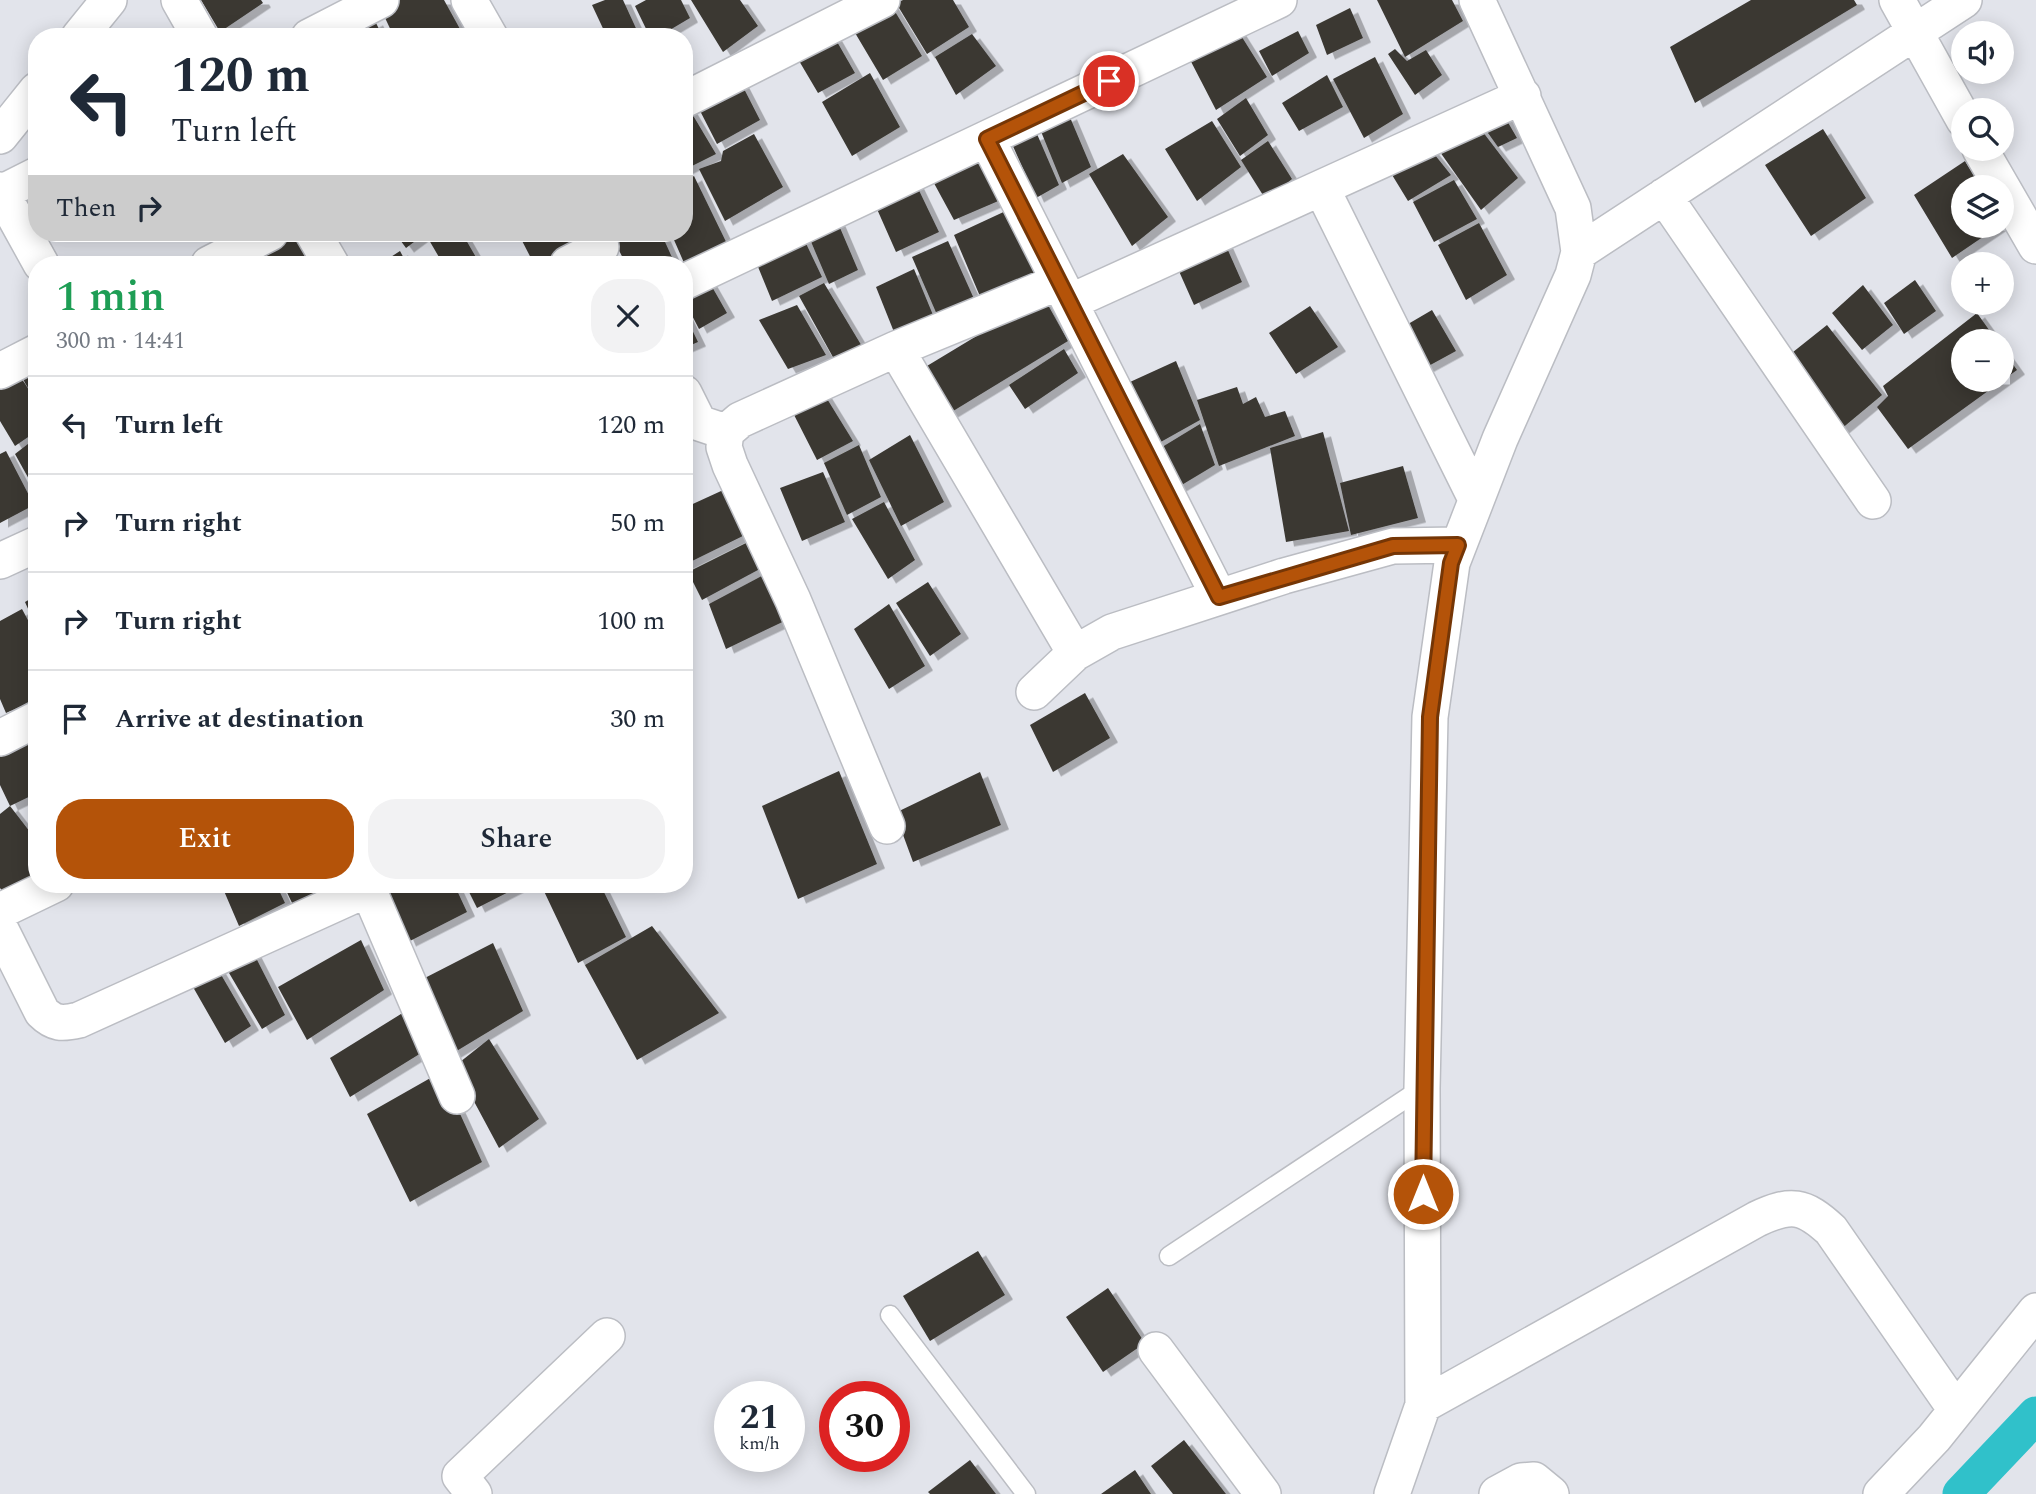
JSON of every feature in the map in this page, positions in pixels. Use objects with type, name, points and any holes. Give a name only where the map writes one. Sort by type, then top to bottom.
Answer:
[{"type":"street","points":[[86,28],[109,0]]},
{"type":"street","points":[[179,0],[195,28]]},
{"type":"street","points":[[327,28],[381,0]]},
{"type":"street","points":[[469,0],[485,28]]},
{"type":"street","points":[[693,95],[882,0]]},
{"type":"street","points":[[693,278],[1279,0]]},
{"type":"street","points":[[1392,1494],[1423,1405],[1422,1088],[1430,717],[1436,676],[1455,554],[1500,439],[1573,275],[1578,252],[1573,208],[1476,0]]},
{"type":"street","points":[[1897,0],[1952,98]]},
{"type":"street","points":[[1578,252],[1964,0]]},
{"type":"street","points":[[887,826],[793,600],[730,465],[724,447],[726,432],[740,420],[896,349],[1065,292],[1322,189],[1522,96]]},
{"type":"street","points":[[0,136],[28,101]]},
{"type":"street","points":[[987,139],[1219,597]]},
{"type":"street","points":[[1987,161],[2036,246]]},
{"type":"street","points":[[28,179],[1,192],[28,241]]},
{"type":"street","points":[[1322,189],[1476,499]]},
{"type":"street","points":[[1664,196],[1873,501]]},
{"type":"street","points":[[225,256],[252,242]]},
{"type":"street","points":[[584,256],[601,248]]},
{"type":"street","points":[[896,349],[1075,653]]},
{"type":"street","points":[[0,371],[28,357]]},
{"type":"street","points":[[693,412],[699,424],[726,432]]},
{"type":"street","points":[[1034,692],[1075,653],[1112,632],[1219,597],[1393,546],[1455,554]]},
{"type":"street","points":[[0,561],[28,548]]},
{"type":"street","points":[[0,738],[28,724]]},
{"type":"street","points":[[0,911],[38,893]]},
{"type":"street","points":[[0,928],[42,1013],[52,1023],[66,1023],[79,1020],[352,893]]},
{"type":"street","points":[[370,893],[457,1096]]},
{"type":"street","points":[[1423,1405],[1757,1219],[1775,1211],[1796,1207],[1814,1214],[1832,1230],[1956,1410]]},
{"type":"street","points":[[1881,1494],[1956,1410],[2036,1311]]},
{"type":"street","points":[[474,1494],[460,1476],[607,1336]]},
{"type":"street","points":[[1156,1350],[1263,1494]]},
{"type":"street","points":[[1497,1494],[1521,1481],[1535,1480],[1551,1494]]},
{"type":"lane","points":[[1169,1256],[1422,1088]]},
{"type":"lane","points":[[890,1315],[1026,1494]]},
{"type":"building","points":[[201,0],[261,0],[263,3],[226,28],[218,28]]},
{"type":"building","points":[[389,0],[444,0],[459,28],[390,28],[379,5]]},
{"type":"building","points":[[605,0],[623,0],[636,28],[603,28],[592,5]]},
{"type":"building","points":[[646,0],[681,0],[690,18],[673,28],[646,28],[635,6]]},
{"type":"building","points":[[691,0],[740,0],[758,26],[723,52]]},
{"type":"building","points":[[888,0],[922,56],[883,80],[848,21]]},
{"type":"building","points":[[903,0],[953,0],[969,27],[927,54],[896,3]]},
{"type":"building","points":[[1377,0],[1452,0],[1463,21],[1405,57]]},
{"type":"building","points":[[1751,0],[1854,0],[1857,5],[1695,103],[1670,47]]},
{"type":"building","points":[[1350,8],[1363,38],[1327,55],[1316,25]]},
{"type":"building","points":[[375,21],[378,28],[362,28]]},
{"type":"building","points":[[1235,26],[1267,77],[1216,110],[1185,50]]},
{"type":"building","points":[[1298,31],[1309,53],[1272,76],[1259,51]]},
{"type":"building","points":[[832,33],[855,73],[818,93],[795,54]]},
{"type":"building","points":[[972,34],[996,66],[956,95],[935,57]]},
{"type":"building","points":[[1395,49],[1407,61],[1426,50],[1442,75],[1415,95],[1388,54]]},
{"type":"building","points":[[1375,57],[1403,114],[1364,138],[1333,79]]},
{"type":"building","points":[[870,73],[900,127],[852,156],[822,102]]},
{"type":"building","points":[[1327,75],[1343,107],[1299,131],[1282,103]]},
{"type":"building","points":[[740,81],[760,120],[717,144],[696,103]]},
{"type":"building","points":[[1246,98],[1268,135],[1240,156],[1217,119]]},
{"type":"building","points":[[1502,112],[1517,138],[1498,147],[1480,122]]},
{"type":"building","points":[[693,115],[716,154],[693,166]]},
{"type":"building","points":[[1069,115],[1091,167],[1062,183],[1040,129]]},
{"type":"building","points":[[1212,121],[1241,167],[1197,201],[1165,149]]},
{"type":"building","points":[[1476,123],[1518,178],[1481,210],[1440,152]]},
{"type":"building","points":[[1823,129],[1866,198],[1811,236],[1765,165]]},
{"type":"building","points":[[754,134],[783,187],[725,221],[699,169],[721,161],[723,151]]},
{"type":"building","points":[[1037,134],[1059,185],[1036,198],[1012,144]]},
{"type":"building","points":[[1268,141],[1292,179],[1266,200],[1241,160]]},
{"type":"building","points":[[1427,145],[1451,175],[1408,201],[1386,165]]},
{"type":"building","points":[[982,147],[1010,196],[954,220],[929,174]]},
{"type":"building","points":[[1123,154],[1168,217],[1132,246],[1089,174]]},
{"type":"building","points":[[1965,161],[1974,175],[1951,175],[1951,238],[1981,238],[1961,252],[1951,252],[1951,256],[1914,195]]},
{"type":"building","points":[[693,177],[731,252],[693,270],[693,256],[681,256],[675,242],[693,242]]},
{"type":"building","points":[[914,180],[939,232],[896,252],[873,200]]},
{"type":"building","points":[[1454,180],[1477,219],[1434,242],[1413,202]]},
{"type":"building","points":[[1010,209],[1042,274],[982,301],[954,235]]},
{"type":"building","points":[[835,216],[858,270],[829,284],[806,230]]},
{"type":"building","points":[[1479,223],[1507,275],[1466,300],[1438,245]]},
{"type":"building","points":[[801,233],[822,277],[772,301],[754,257]]},
{"type":"building","points":[[1223,239],[1242,282],[1194,305],[1174,260]]},
{"type":"building","points":[[948,241],[975,301],[938,317],[912,257]]},
{"type":"building","points":[[266,242],[301,242],[309,256],[246,256],[245,254]]},
{"type":"building","points":[[402,242],[414,242],[406,248]]},
{"type":"building","points":[[430,242],[467,242],[475,256],[438,256]]},
{"type":"building","points":[[523,242],[582,242],[586,249],[572,256],[530,256]]},
{"type":"building","points":[[615,242],[665,242],[671,256],[622,256]]},
{"type":"building","points":[[914,269],[933,315],[894,332],[876,287]]},
{"type":"building","points":[[707,278],[727,313],[699,329],[693,317],[693,285]]},
{"type":"building","points":[[1915,280],[1936,311],[1904,334],[1884,303]]},
{"type":"building","points":[[824,283],[866,353],[839,368],[799,296]]},
{"type":"building","points":[[1863,285],[1893,325],[1862,350],[1832,313]]},
{"type":"building","points":[[1043,296],[1068,341],[945,416],[917,372]]},
{"type":"building","points":[[797,305],[826,355],[788,369],[759,320]]},
{"type":"building","points":[[1310,306],[1338,347],[1296,374],[1269,333]]},
{"type":"building","points":[[1432,310],[1456,351],[1423,369],[1403,327]]},
{"type":"building","points":[[1974,315],[1978,315],[1988,329],[1956,329]]},
{"type":"building","points":[[1827,325],[1882,395],[1834,435],[1783,360]]},
{"type":"building","points":[[693,332],[698,342],[693,344]]},
{"type":"building","points":[[1951,333],[1951,392],[1987,392],[1908,449],[1877,407],[1888,396],[1883,386]]},
{"type":"building","points":[[1064,349],[1078,373],[1025,409],[1009,385]]},
{"type":"building","points":[[1176,361],[1200,420],[1150,448],[1119,387]]},
{"type":"building","points":[[28,366],[28,388],[18,371]]},
{"type":"building","points":[[20,376],[28,388],[28,437],[15,446],[0,421],[0,389]]},
{"type":"building","points":[[1237,387],[1243,404],[1256,397],[1265,417],[1285,411],[1295,436],[1219,466],[1197,400]]},
{"type":"building","points":[[821,389],[853,441],[817,460],[790,407]]},
{"type":"building","points":[[1200,424],[1215,465],[1170,492],[1154,452]]},
{"type":"building","points":[[1323,432],[1349,531],[1286,542],[1270,448]]},
{"type":"building","points":[[910,435],[944,502],[901,526],[869,460]]},
{"type":"building","points":[[28,444],[28,477],[15,454]]},
{"type":"building","points":[[859,445],[881,497],[847,515],[824,463]]},
{"type":"building","points":[[6,451],[28,493],[28,508],[0,523],[0,454]]},
{"type":"building","points":[[1403,466],[1418,518],[1351,535],[1340,483]]},
{"type":"building","points":[[823,472],[845,522],[802,541],[780,488]]},
{"type":"building","points":[[732,486],[753,531],[693,561],[693,504]]},
{"type":"building","points":[[884,502],[915,560],[888,579],[852,519]]},
{"type":"building","points":[[756,538],[769,564],[702,600],[693,582],[693,570]]},
{"type":"building","points":[[771,571],[793,617],[726,649],[709,604]]},
{"type":"building","points":[[928,582],[961,634],[930,656],[896,603]]},
{"type":"building","points":[[889,604],[925,666],[889,689],[854,629]]},
{"type":"building","points":[[22,609],[28,620],[28,703],[6,713],[0,699],[0,621]]},
{"type":"building","points":[[1085,693],[1110,738],[1053,772],[1030,725]]},
{"type":"building","points":[[28,731],[28,797],[10,806],[0,785],[0,746]]},
{"type":"building","points":[[839,771],[877,864],[798,899],[762,806]]},
{"type":"building","points":[[980,772],[1001,825],[913,862],[895,813]]},
{"type":"building","points":[[10,806],[28,829],[28,885],[10,901],[0,888],[0,814]]},
{"type":"building","points":[[225,893],[280,893],[285,903],[239,926]]},
{"type":"building","points":[[287,893],[319,893],[293,905]]},
{"type":"building","points":[[388,893],[458,893],[467,912],[408,942]]},
{"type":"building","points":[[470,893],[506,893],[477,908]]},
{"type":"building","points":[[545,893],[604,893],[626,937],[578,963]]},
{"type":"building","points":[[652,926],[719,1013],[637,1060],[585,965]]},
{"type":"building","points":[[361,940],[384,990],[307,1040],[278,987]]},
{"type":"building","points":[[493,943],[523,1011],[450,1055],[417,982]]},
{"type":"building","points":[[252,950],[285,1015],[262,1029],[222,961]]},
{"type":"building","points":[[216,966],[251,1026],[225,1043],[189,980]]},
{"type":"building","points":[[409,1009],[426,1050],[350,1097],[330,1058]]},
{"type":"building","points":[[489,1039],[539,1119],[499,1148],[455,1066]]},
{"type":"building","points":[[441,1072],[482,1162],[410,1202],[367,1114]]},
{"type":"building","points":[[978,1251],[1005,1295],[930,1341],[903,1296]]},
{"type":"building","points":[[1108,1288],[1145,1343],[1103,1372],[1066,1317]]},
{"type":"building","points":[[1184,1440],[1226,1494],[1173,1494],[1151,1466]]},
{"type":"building","points":[[970,1460],[996,1494],[928,1492]]},
{"type":"building","points":[[1135,1470],[1151,1494],[1101,1494]]},
{"type":"waterway","points":[[1961,1494],[2036,1415]]},
{"type":"route","points":[[1109,81],[987,139],[1219,597],[1393,546],[1458,545],[1451,563],[1430,717],[1422,1088],[1423,1194]]}]
